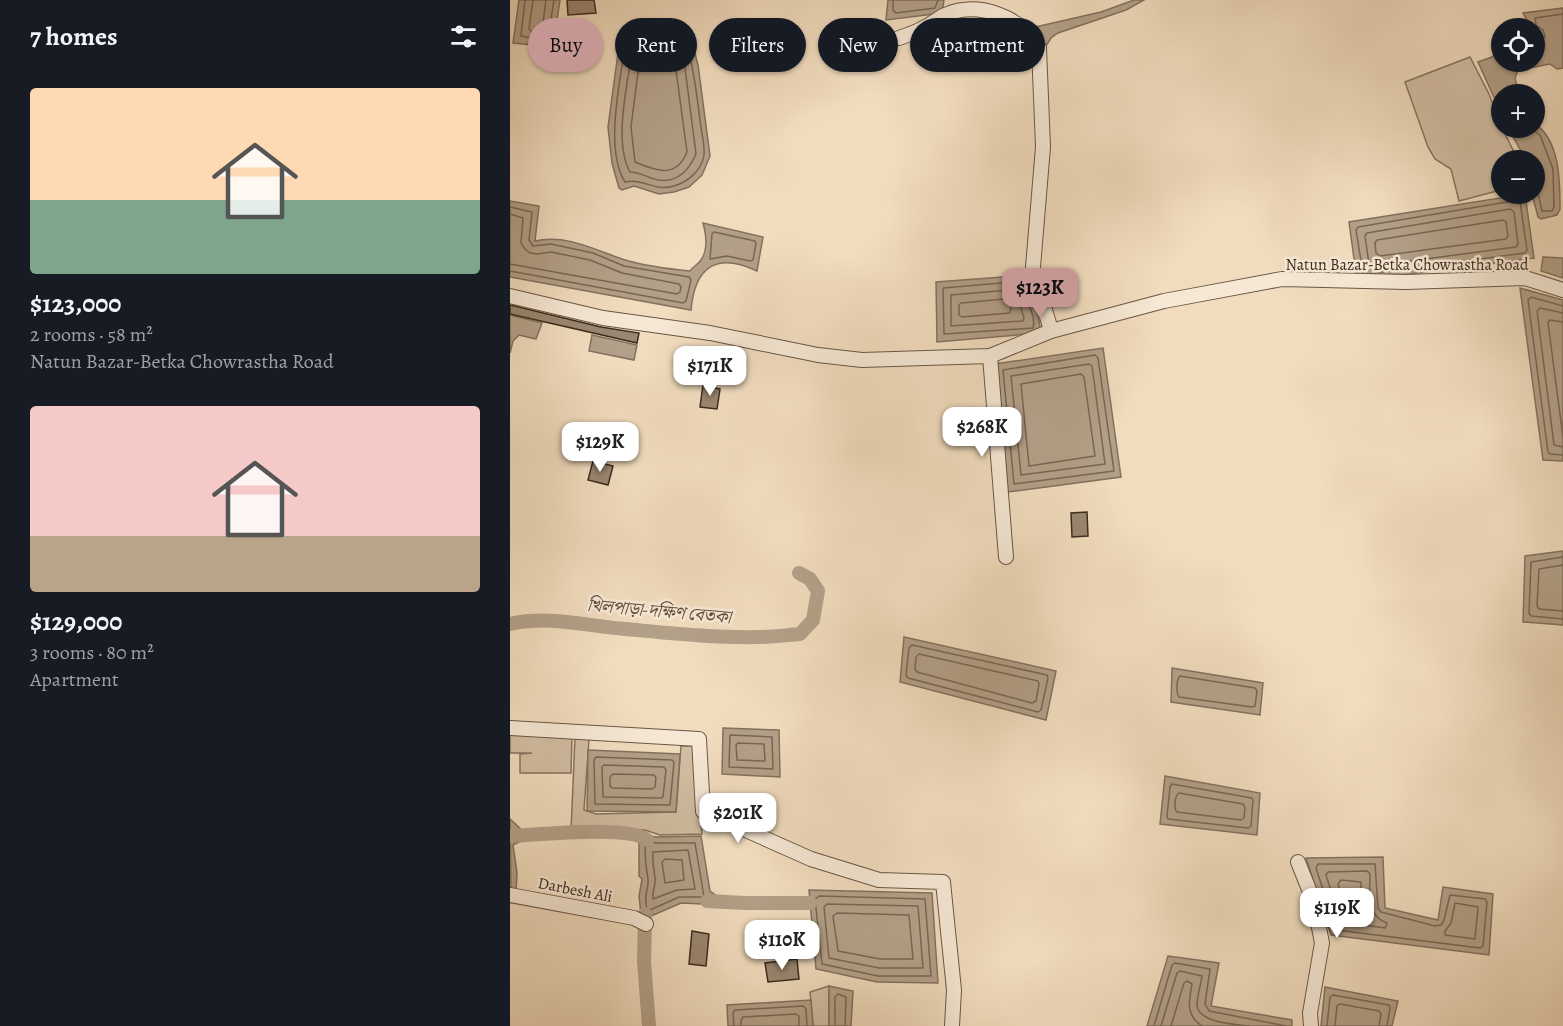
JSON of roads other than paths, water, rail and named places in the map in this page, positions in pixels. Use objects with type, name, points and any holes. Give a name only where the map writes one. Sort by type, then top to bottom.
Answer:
[{"type":"street","points":[[899,38],[923,29],[944,15],[965,9],[993,13],[1016,23],[1030,34],[1039,48],[1043,147],[1032,279],[1033,287],[1039,293],[1051,331]]},
{"type":"street","name":"Natun Bazar-Betka Chowrastha Road","points":[[510,296],[603,318],[710,333],[818,355],[862,360],[990,356],[1051,331],[1164,301],[1282,279],[1406,282],[1525,278],[1563,290]]},
{"type":"street","points":[[990,356],[1006,557]]},
{"type":"street","points":[[510,728],[699,739],[703,811],[811,860],[879,880],[943,882],[954,990],[952,1026]]},
{"type":"street","points":[[1298,862],[1314,902],[1322,943],[1310,1014],[1311,1026]]},
{"type":"street","name":"Darbesh Ali","points":[[510,895],[640,921]]},
{"type":"water","points":[[519,0],[560,0],[557,18],[528,18],[528,44],[513,43]]},
{"type":"water","points":[[888,0],[944,0],[942,13],[886,18]]},
{"type":"water","points":[[1134,0],[1144,0],[1126,10],[1058,33],[1045,45],[1045,25],[1101,12]]},
{"type":"water","points":[[1563,8],[1563,68],[1557,69],[1550,64],[1545,65],[1545,18],[1526,18],[1523,13]]},
{"type":"water","points":[[1491,57],[1491,72],[1517,72],[1515,78],[1516,84],[1491,84],[1491,91],[1478,62]]},
{"type":"water","points":[[697,61],[710,156],[702,175],[689,187],[659,194],[634,186],[622,190],[619,188],[612,163],[608,127],[615,72],[697,72]]},
{"type":"water","points":[[1545,134],[1549,140],[1557,162],[1560,187],[1560,209],[1557,215],[1541,219],[1538,217],[1535,204],[1545,204],[1545,150],[1520,150],[1514,138],[1545,138]]},
{"type":"water","points":[[1491,199],[1491,204],[1526,204],[1534,258],[1357,281],[1349,222]]},
{"type":"water","points":[[510,201],[539,206],[535,241],[547,239],[570,241],[625,260],[666,268],[690,271],[700,262],[706,237],[703,223],[763,237],[757,271],[730,263],[720,263],[710,267],[697,283],[691,310],[510,277]]},
{"type":"water","points":[[1543,257],[1563,258],[1563,278],[1541,271]]},
{"type":"water","points":[[1016,276],[1030,296],[1036,310],[1040,333],[937,342],[936,282]]},
{"type":"water","points":[[1520,288],[1563,300],[1563,461],[1543,460]]},
{"type":"water","points":[[510,315],[542,323],[536,339],[519,335],[513,341],[510,353]]},
{"type":"water","points":[[592,335],[637,345],[634,360],[589,351]]},
{"type":"water","points":[[1103,348],[1121,477],[1008,492],[995,364]]},
{"type":"water","points":[[1563,551],[1563,625],[1523,622],[1525,556]]},
{"type":"water","points":[[904,637],[1056,671],[1046,720],[900,682]]},
{"type":"water","points":[[1172,668],[1263,683],[1260,715],[1171,702]]},
{"type":"water","points":[[723,728],[779,730],[780,777],[722,774]]},
{"type":"water","points":[[588,750],[680,754],[676,812],[587,811]]},
{"type":"water","points":[[1165,776],[1260,793],[1257,835],[1160,824]]},
{"type":"water","points":[[510,819],[525,833],[523,840],[513,845],[517,873],[516,893],[511,890]]},
{"type":"water","points":[[630,833],[656,837],[701,836],[710,891],[724,901],[723,905],[681,903],[649,917],[641,915],[639,896],[642,879],[639,876],[639,841],[630,836]]},
{"type":"water","points":[[1383,857],[1385,908],[1438,920],[1443,887],[1493,894],[1489,955],[1331,935],[1306,858]]},
{"type":"water","points":[[809,890],[932,893],[938,983],[877,982],[816,969]]},
{"type":"water","points":[[1168,956],[1219,963],[1211,1006],[1292,1020],[1292,1026],[1147,1026]]},
{"type":"water","points":[[829,986],[853,991],[851,1026],[829,1026]]},
{"type":"water","points":[[1325,987],[1398,1001],[1392,1026],[1321,1026]]},
{"type":"water","points":[[811,1000],[813,1026],[728,1026],[727,1005]]},
{"type":"waterway","name":"খিলপাড়া-দক্ষিণ বেতকা","points":[[510,624],[553,621],[725,637],[800,634],[813,620],[818,591],[810,579],[799,573]]},
{"type":"waterway","name":"খিলপাড়া-দক্ষিণ বেতকা","points":[[510,836],[603,832],[637,835],[647,840]]},
{"type":"waterway","points":[[707,901],[810,903]]},
{"type":"waterway","name":"খিলপাড়া-দক্ষিণ বেতকা","points":[[645,914],[644,962],[649,1026]]}]
